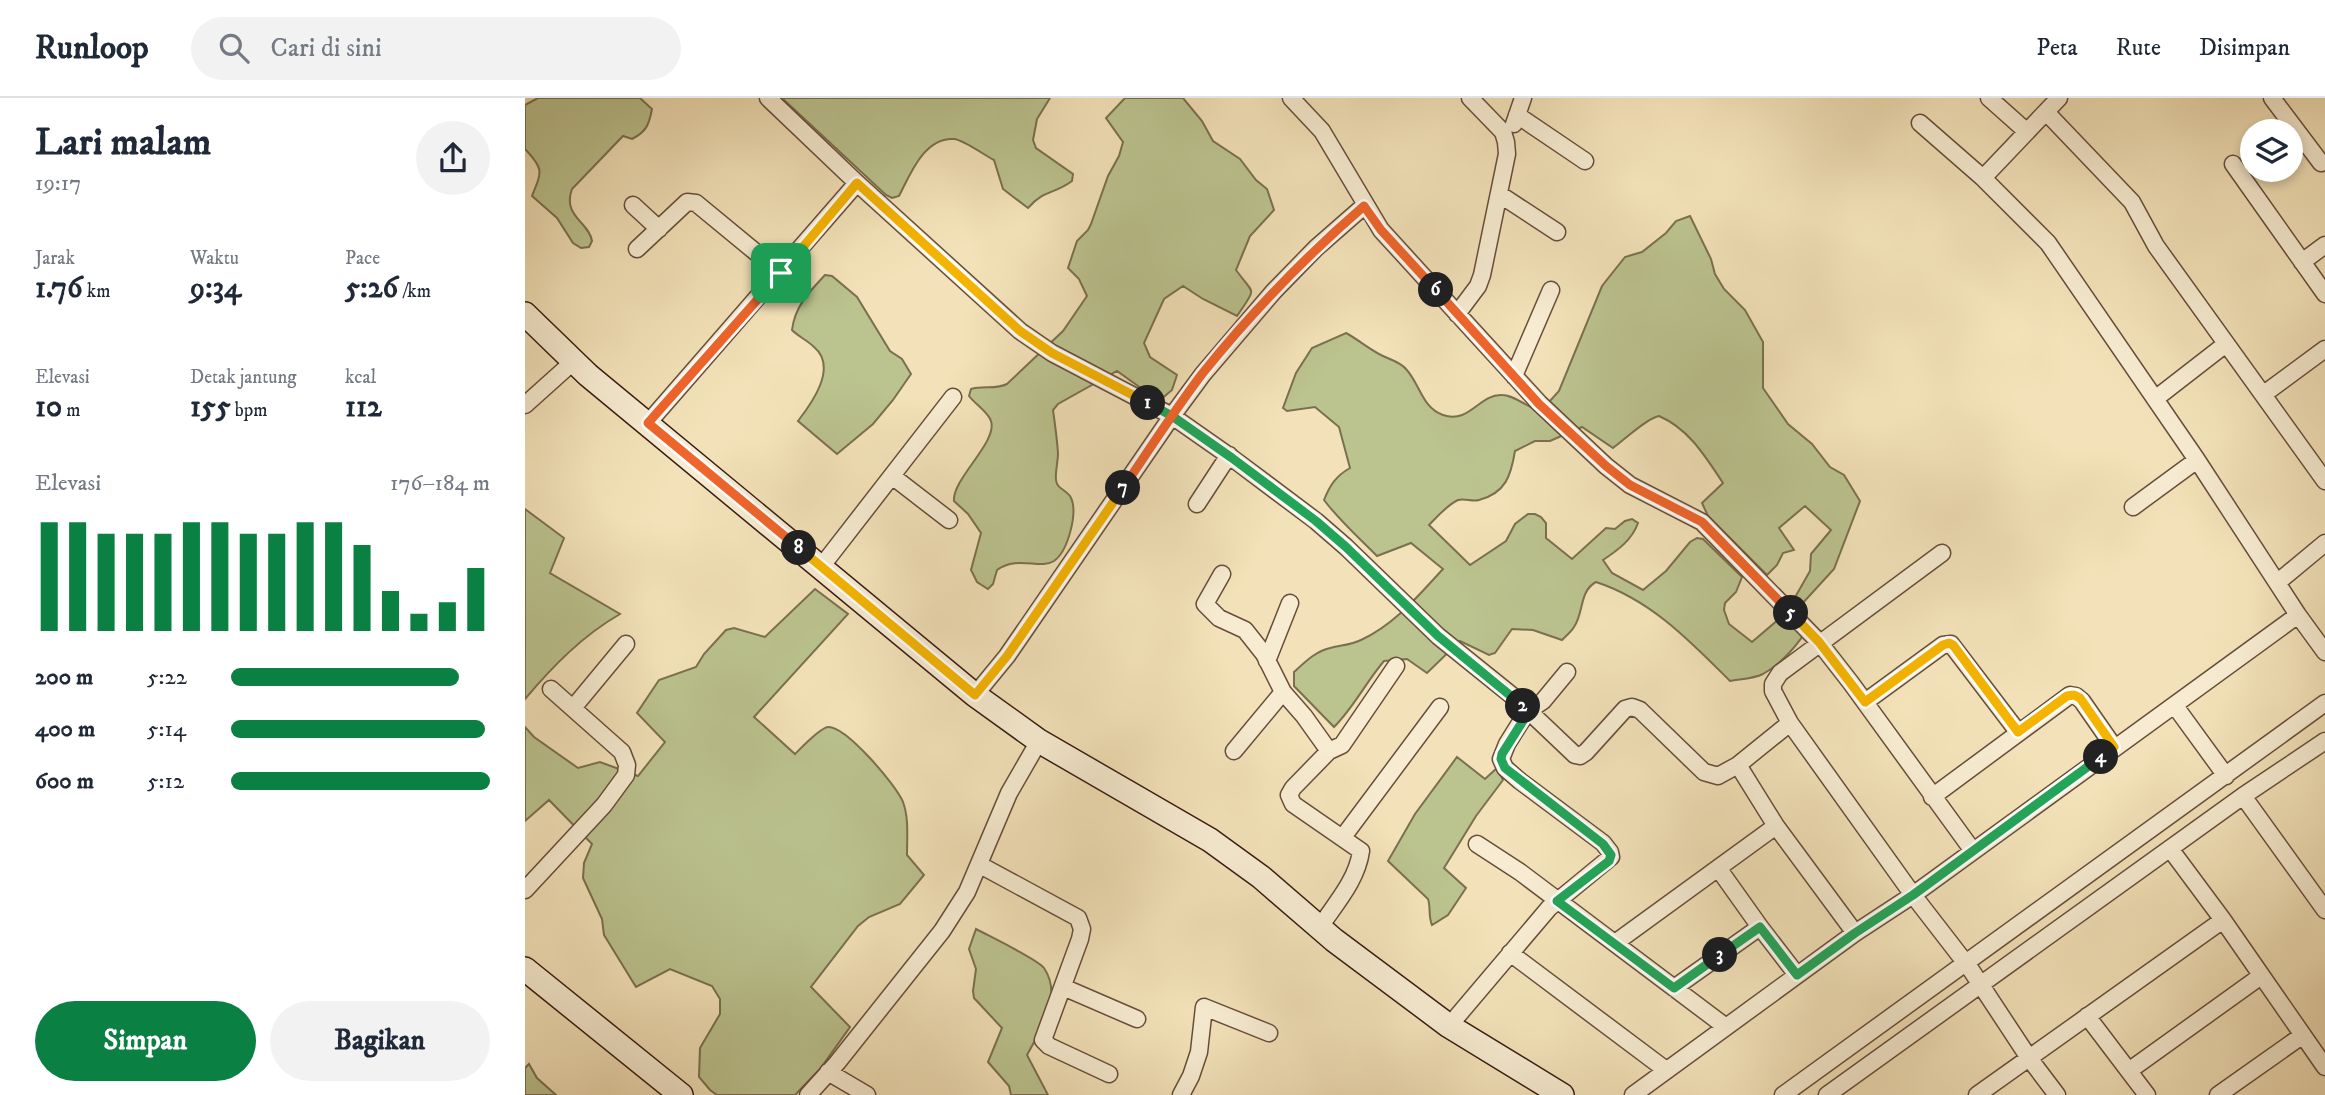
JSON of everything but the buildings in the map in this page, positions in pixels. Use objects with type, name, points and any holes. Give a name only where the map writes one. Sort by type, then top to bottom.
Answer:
[{"type":"street","points":[[768,98],[1020,331],[1052,353],[1172,416],[1316,521],[1438,636],[1515,698],[1575,755],[1580,756],[1586,752],[1625,709],[1632,707],[1640,710],[1704,772],[1714,776],[1722,775],[1790,723]]},
{"type":"street","points":[[1291,98],[1322,131],[1364,206],[1381,230],[1539,404],[1630,485],[1702,522],[1819,642],[1973,851]]},
{"type":"street","points":[[1457,314],[1478,286],[1482,275],[1507,154],[1503,132],[1470,98]]},
{"type":"street","points":[[1506,142],[1523,98]]},
{"type":"street","points":[[1989,98],[2026,131]]},
{"type":"street","points":[[1983,178],[2059,98]]},
{"type":"street","points":[[2272,98],[2324,164]]},
{"type":"street","points":[[2046,112],[2132,202],[2156,246],[2325,481]]},
{"type":"street","points":[[1517,115],[1585,161]]},
{"type":"street","points":[[1920,122],[1983,178],[2048,243],[2325,652]]},
{"type":"street","points":[[2233,164],[2325,294]]},
{"type":"street","points":[[648,423],[857,183]]},
{"type":"street","points":[[1499,194],[1557,232]]},
{"type":"street","points":[[637,249],[687,202],[696,203],[781,273]]},
{"type":"street","points":[[633,205],[659,229]]},
{"type":"street","points":[[975,695],[1007,656],[1203,374],[1274,291],[1316,248],[1364,206]]},
{"type":"street","points":[[2302,262],[2325,245]]},
{"type":"street","points":[[1514,376],[1551,290]]},
{"type":"street","points":[[525,314],[588,375],[975,695],[1039,741],[1210,841],[1261,877],[1334,940],[1449,1027],[1538,1089],[1562,1095]]},
{"type":"street","points":[[2155,399],[2222,347]]},
{"type":"street","points":[[2264,394],[2325,349]]},
{"type":"street","points":[[525,405],[574,360]]},
{"type":"street","points":[[821,567],[953,397]]},
{"type":"street","points":[[1197,504],[1229,455]]},
{"type":"street","points":[[2133,508],[2197,460]]},
{"type":"street","points":[[892,476],[949,520]]},
{"type":"street","points":[[2278,582],[2325,543]]},
{"type":"street","points":[[1942,553],[1780,673],[1773,684],[1775,697],[1790,723],[1913,895],[1965,962],[2057,1095]]},
{"type":"street","points":[[1222,574],[1205,604],[1219,618],[1244,630],[1264,654],[1283,692],[1329,751]]},
{"type":"street","points":[[1267,661],[1290,603]]},
{"type":"street","points":[[1633,1095],[2298,615]]},
{"type":"street","points":[[1865,702],[1949,643],[2018,732]]},
{"type":"street","points":[[573,708],[626,644]]},
{"type":"street","points":[[1320,927],[1350,883],[1359,865],[1361,850],[1293,804],[1289,795],[1329,751],[1342,745],[1396,666]]},
{"type":"street","points":[[1449,1027],[1557,901],[1609,861],[1611,855],[1603,844],[1505,768],[1501,759],[1527,712],[1543,701],[1567,672]]},
{"type":"street","points":[[525,890],[604,805],[626,775],[627,765],[622,752],[551,688]]},
{"type":"street","points":[[1234,751],[1283,692]]},
{"type":"street","points":[[1932,797],[2067,696],[2074,695],[2082,701],[2114,747]]},
{"type":"street","points":[[1783,1095],[2325,703]]},
{"type":"street","points":[[2175,706],[2226,776]]},
{"type":"street","points":[[1343,837],[1440,707]]},
{"type":"street","points":[[808,1095],[942,931],[967,892],[1009,793],[1039,741]]},
{"type":"street","points":[[1828,1095],[2243,796],[2325,741]]},
{"type":"street","points":[[1738,765],[1776,826],[1855,933]]},
{"type":"street","points":[[2243,796],[2325,910]]},
{"type":"street","points":[[1615,943],[1776,826]]},
{"type":"street","points":[[1477,844],[1520,872],[1726,1027]]},
{"type":"street","points":[[2171,850],[2325,1067]]},
{"type":"street","points":[[980,865],[1078,918],[1081,924],[1080,939],[1043,1040],[1049,1046],[1109,1074]]},
{"type":"street","points":[[1718,868],[1797,975]]},
{"type":"street","points":[[1977,1095],[2223,920]]},
{"type":"street","points":[[1674,988],[1760,927]]},
{"type":"street","points":[[1510,953],[1666,1070]]},
{"type":"street","points":[[525,969],[681,1095]]},
{"type":"street","points":[[2130,1070],[2261,976]]},
{"type":"street","points":[[1063,987],[1136,1019]]},
{"type":"street","points":[[1182,1095],[1199,1052],[1204,1007],[1269,1033]]},
{"type":"street","points":[[2087,1016],[2147,1095]]},
{"type":"street","points":[[2218,1095],[2303,1035]]},
{"type":"street","points":[[828,1072],[867,1095]]},
{"type":"green space","points":[[538,98],[640,98],[652,109],[648,124],[641,134],[632,139],[623,136],[572,189],[570,206],[590,234],[592,241],[589,247],[581,248],[573,243],[557,218],[532,196],[539,171],[536,161],[525,149],[525,105]]},
{"type":"green space","points":[[782,98],[1050,98],[1037,119],[1033,140],[1036,148],[1073,174],[1072,181],[1039,198],[1028,208],[1003,189],[994,160],[954,139],[943,140],[926,151],[913,168],[899,196],[892,198]]},
{"type":"green space","points":[[1125,98],[1183,98],[1202,121],[1213,141],[1240,159],[1256,180],[1267,189],[1274,210],[1250,236],[1236,270],[1251,292],[1237,316],[1183,286],[1164,299],[1144,343],[1150,357],[1177,375],[1172,390],[1159,401],[1117,371],[1058,404],[1053,410],[1058,453],[1056,480],[1070,496],[1073,511],[1068,540],[1054,561],[1042,564],[1013,564],[997,570],[993,584],[988,589],[977,582],[971,570],[981,533],[968,514],[954,501],[960,482],[982,450],[991,430],[990,418],[969,396],[971,389],[1007,384],[1063,331],[1087,296],[1079,279],[1068,268],[1077,241],[1091,224],[1108,176],[1119,156],[1123,142],[1106,118]]},
{"type":"green space","points":[[1690,216],[1711,259],[1715,274],[1724,289],[1745,310],[1763,342],[1763,388],[1788,424],[1812,444],[1830,467],[1844,475],[1860,501],[1834,569],[1801,605],[1809,626],[1805,633],[1789,653],[1770,670],[1755,677],[1730,681],[1669,623],[1635,599],[1596,582],[1584,597],[1574,627],[1562,640],[1533,630],[1512,629],[1495,653],[1489,655],[1460,641],[1427,673],[1407,659],[1384,661],[1334,727],[1294,686],[1294,672],[1320,652],[1357,642],[1385,626],[1443,569],[1411,543],[1377,556],[1324,500],[1334,481],[1350,468],[1339,427],[1315,407],[1287,411],[1283,408],[1296,373],[1312,348],[1346,333],[1404,367],[1430,407],[1443,415],[1460,416],[1487,399],[1502,395],[1540,412],[1559,391],[1602,286],[1625,257],[1642,252],[1666,233],[1676,221]],"holes":[[[1659,416],[1695,444],[1723,483],[1702,503],[1708,516],[1767,575],[1777,565],[1783,553],[1794,550],[1779,528],[1805,506],[1831,530],[1811,554],[1810,571],[1794,599],[1793,607],[1752,642],[1729,624],[1724,610],[1725,603],[1736,592],[1742,577],[1703,539],[1697,538],[1690,542],[1666,571],[1643,590],[1612,573],[1603,560],[1632,535],[1638,523],[1632,519],[1615,529],[1606,528],[1572,559],[1546,538],[1546,523],[1541,517],[1528,514],[1515,524],[1506,541],[1470,565],[1429,525],[1458,500],[1474,501],[1495,493],[1506,482],[1515,451],[1535,441],[1550,441],[1582,427],[1613,448],[1654,418]]]},
{"type":"green space","points":[[825,275],[832,276],[857,297],[890,351],[902,359],[911,374],[873,424],[837,454],[798,421],[816,395],[824,364],[814,347],[792,330],[800,307]]},
{"type":"green space","points":[[525,509],[564,538],[550,573],[620,614],[569,652],[525,699]]},
{"type":"green space","points":[[815,589],[848,614],[754,717],[795,754],[816,734],[828,727],[836,729],[858,746],[899,794],[907,821],[907,855],[924,875],[900,904],[869,917],[858,926],[811,987],[850,1027],[820,1069],[795,1095],[717,1095],[699,1077],[700,1048],[720,1014],[720,999],[712,986],[670,969],[636,987],[604,935],[602,919],[583,878],[584,863],[592,844],[549,800],[525,821],[525,727],[534,737],[578,768],[600,762],[638,776],[665,742],[637,713],[659,680],[696,667],[726,630],[734,628],[765,637]]},
{"type":"green space","points":[[1457,757],[1485,779],[1497,768],[1503,780],[1476,816],[1444,868],[1466,888],[1448,915],[1432,925],[1428,899],[1388,861],[1415,814]]},
{"type":"green space","points":[[976,929],[1040,964],[1049,979],[1051,1001],[1048,1012],[1027,1055],[1048,1095],[1011,1095],[1009,1086],[988,1062],[1002,1028],[974,998],[976,969],[969,949]]},
{"type":"green space","points":[[529,1064],[537,1078],[556,1095],[525,1095],[525,1068]]},
{"type":"route","points":[[781,273],[648,423],[975,695],[1007,656],[1172,416],[1203,374],[1274,291],[1316,248],[1364,206],[1381,230],[1539,404],[1630,485],[1702,522],[1713,532],[1819,642],[1865,702],[1949,643],[2018,732],[2067,696],[2074,695],[2080,698],[2114,747],[1913,895],[1797,975],[1760,927],[1674,988],[1557,901],[1609,861],[1611,852],[1520,782],[1502,763],[1502,754],[1527,710],[1438,636],[1316,521],[1172,416],[1052,353],[1020,331],[857,183],[781,273]]}]
